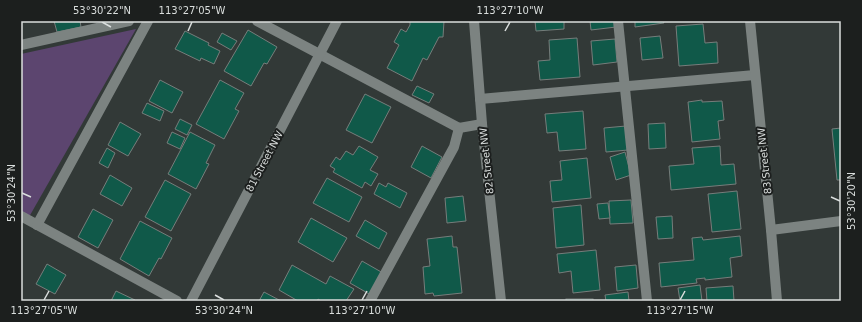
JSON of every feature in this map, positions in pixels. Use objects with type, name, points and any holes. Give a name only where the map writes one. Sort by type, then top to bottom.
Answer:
[{"type":"street","points":[[21,45],[128,21]]},
{"type":"street","points":[[37,225],[148,21]]},
{"type":"street","points":[[256,21],[459,128],[482,124]]},
{"type":"street","name":"81 Street NW","points":[[191,301],[337,21]]},
{"type":"street","name":"82 Street NW","points":[[474,21],[482,124],[501,301]]},
{"type":"street","points":[[618,21],[647,301]]},
{"type":"street","name":"83 Street NW","points":[[750,21],[777,301]]},
{"type":"street","points":[[480,99],[755,75]]},
{"type":"street","points":[[370,301],[454,147],[459,128]]},
{"type":"street","points":[[21,216],[177,301]]},
{"type":"street","points":[[771,230],[841,221]]},
{"type":"shaded area","points":[[136,29],[29,217],[21,212],[21,54]]},
{"type":"building","points":[[54,21],[80,21],[81,27],[57,32]]},
{"type":"building","points":[[410,21],[444,21],[443,37],[439,37],[427,60],[423,58],[412,81],[387,68],[399,45],[394,42],[401,29],[406,32],[410,25]]},
{"type":"building","points":[[535,21],[564,21],[564,29],[536,31]]},
{"type":"building","points":[[590,21],[616,21],[616,27],[591,30]]},
{"type":"building","points":[[635,21],[663,21],[664,23],[635,27]]},
{"type":"building","points":[[703,24],[705,43],[717,42],[718,63],[679,66],[676,26]]},
{"type":"building","points":[[248,30],[277,47],[267,64],[264,63],[251,86],[224,71]]},
{"type":"building","points":[[185,31],[209,43],[208,45],[220,51],[214,64],[201,58],[200,61],[175,49]]},
{"type":"building","points":[[222,33],[237,41],[231,50],[217,42]]},
{"type":"building","points":[[660,36],[663,58],[642,60],[640,38]]},
{"type":"building","points":[[577,38],[580,77],[540,80],[538,61],[550,60],[549,40]]},
{"type":"building","points":[[615,39],[617,62],[593,65],[591,41]]},
{"type":"building","points":[[160,80],[183,92],[172,113],[149,101]]},
{"type":"building","points":[[220,80],[244,93],[235,109],[239,111],[224,139],[196,124]]},
{"type":"building","points":[[417,86],[434,94],[429,103],[412,95]]},
{"type":"building","points":[[365,94],[391,107],[372,143],[346,130]]},
{"type":"building","points":[[702,100],[702,102],[722,101],[724,120],[718,121],[720,139],[692,142],[688,102]]},
{"type":"building","points":[[147,103],[164,111],[160,121],[142,113]]},
{"type":"building","points":[[583,111],[586,149],[559,151],[557,132],[547,133],[545,114]]},
{"type":"building","points":[[180,119],[192,125],[187,135],[175,129]]},
{"type":"building","points":[[120,122],[141,134],[128,156],[108,145]]},
{"type":"building","points":[[665,123],[666,148],[649,149],[648,124]]},
{"type":"building","points":[[626,126],[628,150],[606,152],[604,128]]},
{"type":"building","points":[[841,128],[841,180],[837,180],[832,129]]},
{"type":"building","points":[[172,132],[185,138],[180,149],[167,143]]},
{"type":"building","points":[[190,132],[215,145],[206,163],[209,164],[196,189],[168,174]]},
{"type":"building","points":[[359,146],[378,157],[370,170],[378,174],[371,186],[365,182],[362,188],[333,172],[335,169],[330,166],[336,157],[340,160],[346,151],[353,155]]},
{"type":"building","points":[[422,146],[442,157],[431,178],[411,167]]},
{"type":"building","points":[[720,146],[721,165],[734,164],[736,184],[671,190],[669,166],[694,164],[692,148]]},
{"type":"building","points":[[107,148],[115,153],[108,168],[99,163]]},
{"type":"building","points":[[625,152],[631,175],[616,180],[610,157]]},
{"type":"building","points":[[587,158],[591,198],[552,202],[550,181],[562,180],[560,161]]},
{"type":"building","points":[[110,175],[132,188],[122,206],[100,194]]},
{"type":"building","points":[[327,178],[362,197],[349,222],[313,203]]},
{"type":"building","points":[[165,180],[191,194],[171,231],[145,217]]},
{"type":"building","points":[[379,183],[386,187],[388,183],[407,193],[400,208],[374,194]]},
{"type":"building","points":[[737,191],[741,229],[712,232],[708,194]]},
{"type":"building","points":[[463,196],[466,221],[447,223],[445,198]]},
{"type":"building","points":[[631,200],[633,223],[610,224],[609,201]]},
{"type":"building","points":[[608,203],[610,218],[599,219],[597,204]]},
{"type":"building","points":[[581,205],[584,245],[556,248],[553,208]]},
{"type":"building","points":[[93,209],[113,220],[98,248],[78,237]]},
{"type":"building","points":[[672,216],[673,238],[658,239],[656,217]]},
{"type":"building","points":[[311,218],[347,238],[333,262],[298,242]]},
{"type":"building","points":[[365,220],[387,233],[379,249],[356,236]]},
{"type":"building","points":[[140,221],[172,238],[161,259],[159,258],[149,276],[120,259]]},
{"type":"building","points":[[452,236],[453,247],[457,247],[462,293],[434,296],[433,293],[425,294],[423,267],[430,266],[427,239]]},
{"type":"building","points":[[740,236],[742,256],[730,258],[732,277],[705,280],[705,278],[696,279],[697,283],[661,287],[659,263],[694,260],[692,238],[702,237],[703,240]]},
{"type":"building","points":[[596,250],[600,290],[573,293],[571,271],[559,273],[557,254]]},
{"type":"building","points":[[362,261],[383,273],[371,295],[350,283]]},
{"type":"building","points":[[47,264],[66,275],[55,294],[36,284]]},
{"type":"building","points":[[292,265],[326,284],[330,276],[354,289],[346,301],[321,301],[318,299],[317,301],[298,301],[279,290]]},
{"type":"building","points":[[636,265],[638,288],[617,291],[615,267]]},
{"type":"building","points":[[700,285],[702,301],[680,301],[678,288]]},
{"type":"building","points":[[733,286],[734,301],[707,301],[706,288]]},
{"type":"building","points":[[116,291],[135,300],[135,301],[111,301]]},
{"type":"building","points":[[264,292],[281,301],[259,301]]},
{"type":"building","points":[[628,292],[629,301],[606,301],[605,295]]},
{"type":"building","points":[[566,299],[593,299],[593,301],[566,301]]}]
